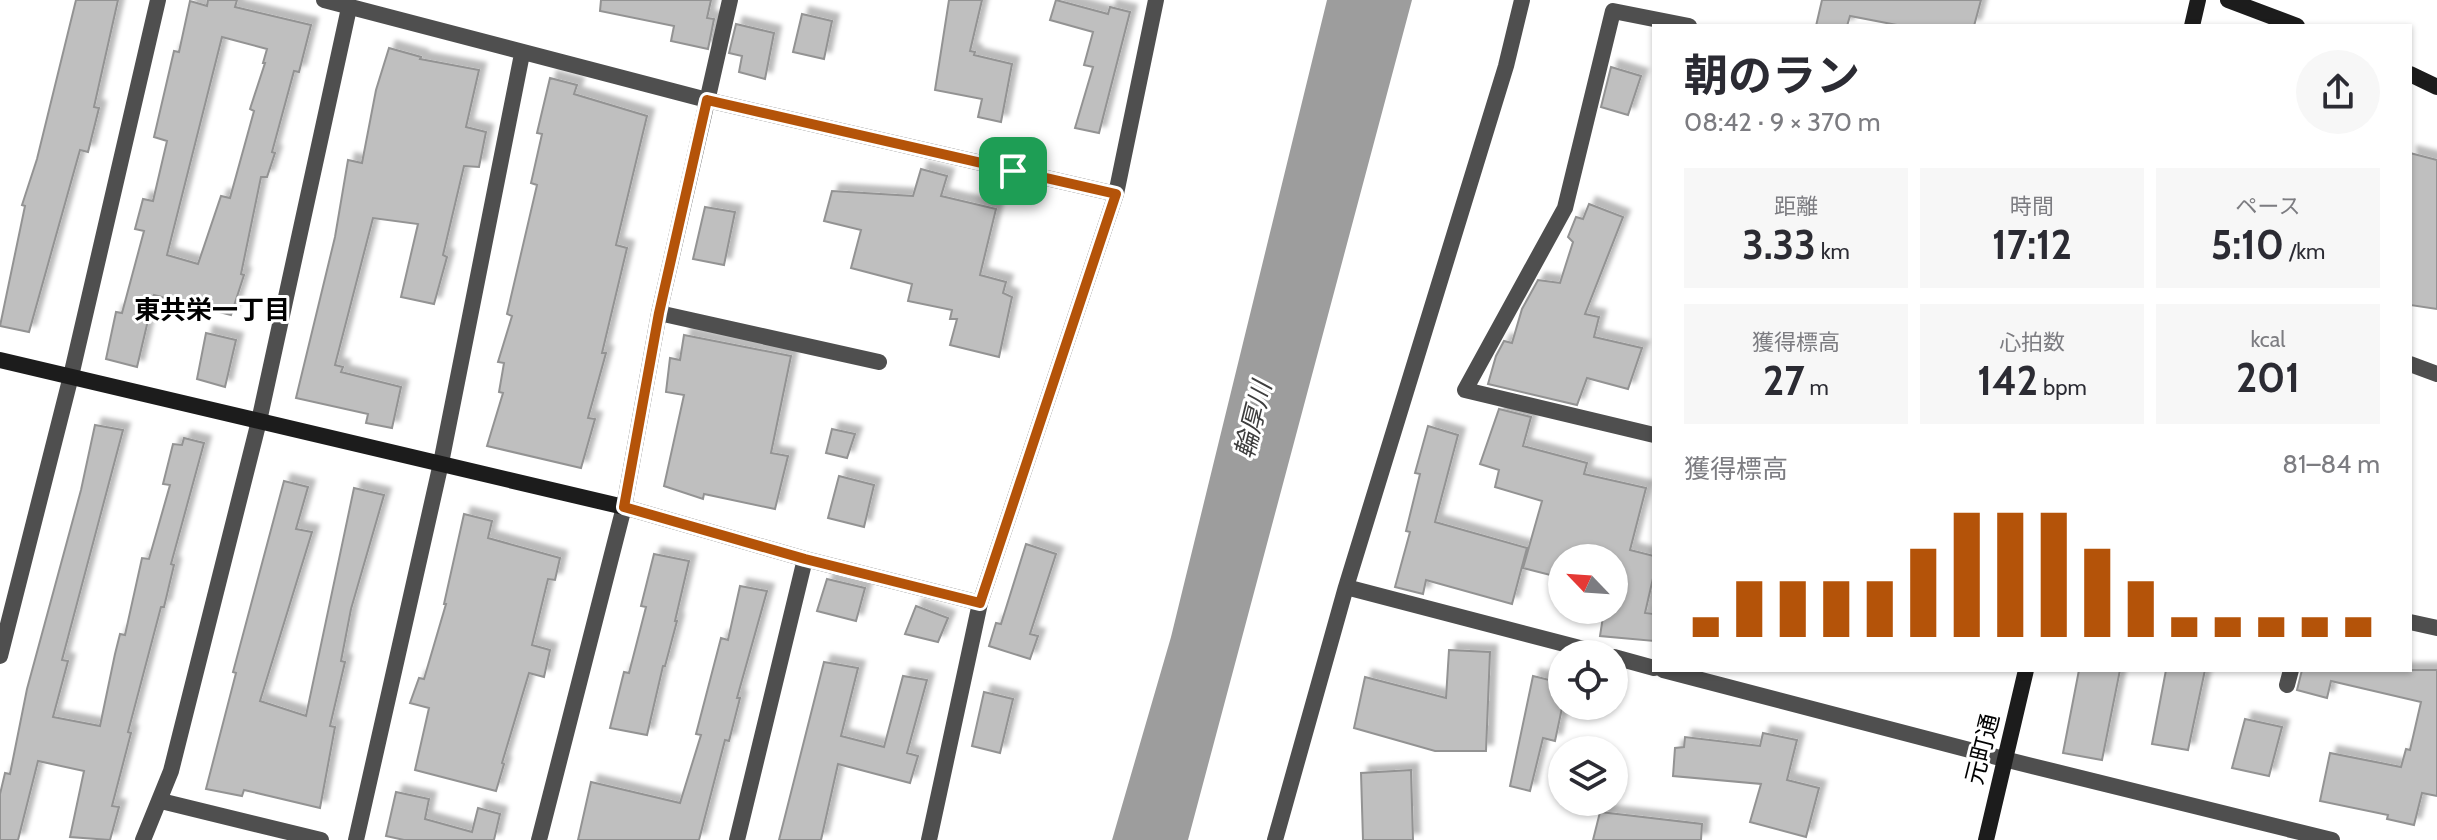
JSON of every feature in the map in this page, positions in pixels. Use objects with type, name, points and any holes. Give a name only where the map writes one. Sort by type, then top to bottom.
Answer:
[{"type":"street","points":[[0,656],[71,376],[158,0]]},
{"type":"street","points":[[324,0],[707,100],[1116,194]]},
{"type":"street","points":[[539,840],[624,507],[659,313],[730,0]]},
{"type":"street","points":[[929,840],[980,603],[1116,194],[1156,0]]},
{"type":"street","points":[[1275,840],[1346,587],[1506,66],[1522,0]]},
{"type":"street","points":[[2192,24],[2198,0]]},
{"type":"street","points":[[2228,0],[2292,24]]},
{"type":"street","points":[[143,840],[171,771],[259,421],[349,8]]},
{"type":"street","points":[[1652,435],[1465,390],[1565,208],[1613,11],[1679,24]]},
{"type":"street","points":[[356,840],[441,463],[522,54]]},
{"type":"street","points":[[2412,75],[2437,87]]},
{"type":"street","points":[[659,313],[879,362]]},
{"type":"street","points":[[0,360],[624,507],[805,559],[980,603]]},
{"type":"street","points":[[2412,365],[2437,374]]},
{"type":"street","points":[[737,840],[805,559]]},
{"type":"street","points":[[1346,587],[1549,640]]},
{"type":"street","points":[[2412,622],[2437,628]]},
{"type":"street","points":[[1628,661],[1652,667]]},
{"type":"street","points":[[1671,672],[2332,840]]},
{"type":"street","name":"元町通","points":[[1986,840],[2026,672]]},
{"type":"street","points":[[161,801],[297,837],[321,840]]},
{"type":"water","name":"輪厚川","points":[[1327,0],[1412,0],[1188,840],[1112,840],[1171,637]]},
{"type":"building","points":[[76,0],[118,0],[94,107],[99,108],[88,152],[80,150],[29,332],[0,326],[25,206],[22,205],[37,159]]},
{"type":"building","points":[[208,0],[237,0],[235,7],[311,25],[299,72],[294,71],[272,152],[275,153],[267,177],[261,177],[241,274],[244,275],[231,315],[154,295],[137,367],[106,359],[116,312],[122,313],[144,231],[135,229],[143,199],[153,201],[167,141],[154,137],[174,51],[179,52],[190,1],[207,6]],"holes":[[[222,37],[267,49],[230,198],[221,196],[198,264],[167,255]]]},
{"type":"building","points":[[601,0],[711,0],[707,18],[714,19],[708,49],[671,41],[674,26],[600,11]]},
{"type":"building","points":[[949,0],[982,0],[970,51],[975,52],[974,55],[1012,64],[1001,122],[978,117],[982,99],[935,90]]},
{"type":"building","points":[[1056,0],[1108,14],[1110,7],[1130,12],[1099,133],[1075,128],[1093,67],[1084,65],[1093,32],[1050,20]]},
{"type":"building","points":[[1822,0],[1981,0],[1975,24],[1892,24],[1850,16],[1848,24],[1816,24]]},
{"type":"building","points":[[802,14],[832,21],[824,59],[793,52]]},
{"type":"building","points":[[736,24],[774,33],[765,79],[739,72],[742,56],[729,53]]},
{"type":"building","points":[[389,48],[420,59],[479,70],[466,127],[486,132],[479,167],[464,166],[443,255],[447,257],[434,304],[401,297],[418,224],[373,218],[335,365],[343,367],[341,372],[401,387],[392,428],[366,423],[368,414],[296,398],[335,237],[348,160],[362,163],[376,90]]},
{"type":"building","points":[[1611,67],[1641,76],[1628,115],[1601,107]]},
{"type":"building","points":[[550,78],[577,85],[574,94],[647,116],[616,245],[627,248],[602,353],[606,353],[588,418],[595,419],[581,468],[487,446],[503,393],[499,392],[504,363],[498,362],[512,316],[507,314],[537,185],[531,183],[542,134],[537,133]]},
{"type":"building","points":[[2412,154],[2437,160],[2437,309],[2412,305]]},
{"type":"building","points":[[921,169],[947,176],[941,196],[996,209],[980,275],[1006,282],[1003,293],[1012,297],[999,357],[950,345],[957,319],[950,319],[952,310],[908,301],[912,284],[851,268],[861,230],[824,221],[832,191],[913,196]]},
{"type":"building","points":[[1589,204],[1623,217],[1585,314],[1599,317],[1594,337],[1642,348],[1628,389],[1587,378],[1577,405],[1488,384],[1496,356],[1504,341],[1512,343],[1522,309],[1538,280],[1560,283],[1573,242],[1568,237],[1576,217],[1583,219]]},
{"type":"building","points":[[705,207],[735,212],[724,265],[693,259]]},
{"type":"building","points":[[206,333],[236,340],[225,387],[197,379]]},
{"type":"building","points":[[684,335],[791,356],[771,453],[788,456],[775,509],[704,494],[703,499],[664,486],[684,395],[666,392],[670,358],[680,360]]},
{"type":"building","points":[[1499,409],[1531,417],[1523,446],[1587,463],[1584,474],[1646,488],[1630,550],[1652,556],[1652,583],[1645,613],[1652,614],[1652,641],[1600,636],[1602,624],[1628,624],[1628,544],[1548,544],[1548,574],[1523,568],[1542,501],[1495,487],[1499,470],[1480,464]]},
{"type":"building","points":[[95,425],[123,430],[62,660],[68,661],[53,717],[100,726],[120,634],[125,635],[142,558],[149,559],[170,485],[163,484],[173,444],[182,445],[184,438],[204,443],[171,564],[174,565],[164,607],[161,607],[128,732],[131,733],[112,806],[119,807],[110,840],[70,837],[84,771],[38,761],[18,840],[0,840],[0,794],[5,773],[10,774],[27,689],[81,490]]},
{"type":"building","points":[[1428,426],[1458,435],[1435,522],[1527,548],[1512,604],[1426,580],[1423,594],[1395,587],[1410,532],[1406,531],[1420,474],[1415,473]]},
{"type":"building","points":[[832,429],[855,434],[847,458],[826,453]]},
{"type":"building","points":[[839,476],[874,485],[864,527],[828,518]]},
{"type":"building","points":[[284,481],[308,487],[296,529],[312,532],[260,701],[306,716],[354,488],[384,495],[351,609],[341,661],[345,662],[330,726],[335,727],[320,808],[244,790],[242,796],[206,789],[236,673],[233,672]]},
{"type":"building","points":[[464,514],[492,521],[488,538],[560,558],[555,580],[548,579],[532,645],[550,650],[544,677],[529,673],[496,791],[415,770],[429,708],[410,703],[419,678],[424,679],[446,604]]},
{"type":"building","points":[[1026,544],[1056,554],[1030,634],[1038,636],[1030,659],[989,646],[996,623],[1001,624]]},
{"type":"building","points":[[654,554],[689,561],[677,621],[647,735],[610,728],[624,672],[629,673],[646,607],[641,606]]},
{"type":"building","points":[[827,579],[865,588],[856,621],[817,611]]},
{"type":"building","points":[[740,586],[767,591],[737,698],[740,698],[729,741],[725,740],[699,840],[578,840],[591,782],[680,803],[701,735],[696,734],[721,638],[728,640]]},
{"type":"building","points":[[916,606],[948,618],[938,642],[905,634]]},
{"type":"building","points":[[1449,650],[1490,652],[1486,751],[1435,751],[1354,728],[1365,677],[1446,698]]},
{"type":"building","points":[[824,662],[858,668],[841,736],[884,747],[903,676],[927,680],[907,753],[918,756],[910,783],[838,764],[821,840],[779,840]]},
{"type":"building","points":[[2437,670],[2437,796],[2422,793],[2414,825],[2387,819],[2388,815],[2320,801],[2330,753],[2401,767],[2406,749],[2410,750],[2421,702],[2331,681],[2327,698],[2297,690],[2302,672]]},
{"type":"building","points":[[2079,672],[2120,672],[2102,760],[2063,753]]},
{"type":"building","points":[[2166,672],[2205,672],[2188,750],[2152,744]]},
{"type":"building","points":[[1533,676],[1548,680],[1548,720],[1559,720],[1556,736],[1543,738],[1530,791],[1510,786]]},
{"type":"building","points":[[984,692],[1013,699],[1000,753],[972,746]]},
{"type":"building","points":[[2245,719],[2282,727],[2269,776],[2232,768]]},
{"type":"building","points":[[1763,733],[1797,740],[1787,780],[1819,788],[1806,837],[1750,822],[1761,784],[1673,776],[1675,748],[1684,747],[1685,737],[1760,746]]},
{"type":"building","points":[[1411,770],[1413,840],[1363,840],[1361,773]]},
{"type":"building","points":[[396,792],[429,799],[425,819],[472,832],[478,808],[500,814],[494,840],[404,840],[386,836]]},
{"type":"building","points":[[1628,815],[1702,824],[1701,840],[1593,840],[1599,816]]},
{"type":"district","name":"東共栄一丁目","points":[[212,310]]},
{"type":"route","points":[[707,100],[1013,171],[1116,194],[980,603],[805,559],[624,507],[659,313],[707,100]]}]
